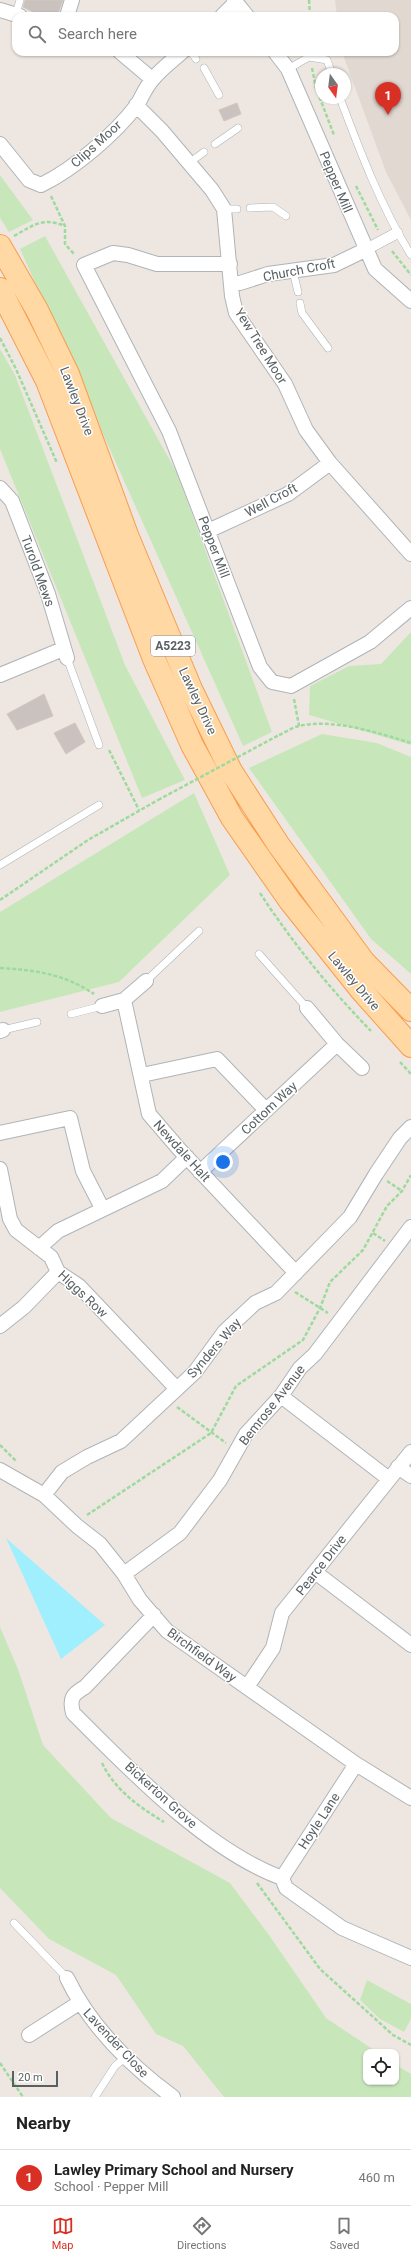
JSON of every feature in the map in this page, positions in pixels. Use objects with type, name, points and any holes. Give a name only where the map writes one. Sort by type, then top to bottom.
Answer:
[{"type":"main road","name":"Lawley Drive","points":[[6,241],[68,374],[127,535],[191,689],[231,771],[278,844],[364,962],[411,1010]]},
{"type":"main road","name":"Lawley Drive","points":[[0,289],[47,381],[154,659],[202,765],[232,818],[290,901],[361,990],[411,1046]]},
{"type":"street","points":[[69,12],[72,0]]},
{"type":"street","points":[[225,12],[235,1],[244,12]]},
{"type":"street","points":[[0,10],[12,13]]},
{"type":"street","points":[[125,56],[152,79]]},
{"type":"street","name":"Clips Moor","points":[[41,185],[63,173],[92,150],[136,105],[152,79],[178,56]]},
{"type":"street","name":"Pepper Mill","points":[[278,56],[288,69],[365,250],[375,269],[411,301]]},
{"type":"street","name":"Yew Tree Moor","points":[[136,105],[162,131],[212,190],[231,209],[230,264],[231,283],[236,313],[286,384],[306,430],[330,463],[411,554]]},
{"type":"street","points":[[0,144],[29,180],[41,185]]},
{"type":"street","points":[[365,250],[397,233]]},
{"type":"street","name":"Church Croft","points":[[231,283],[240,283],[268,274],[334,265],[365,250]]},
{"type":"street","points":[[84,265],[113,253],[128,255],[157,264],[230,264]]},
{"type":"street","name":"Pepper Mill","points":[[84,265],[169,431],[260,667],[272,682],[291,686]]},
{"type":"street","name":"Well Croft","points":[[208,531],[288,494],[330,463]]},
{"type":"street","name":"Turold Mews","points":[[0,488],[12,501],[48,594],[65,654]]},
{"type":"street","points":[[291,686],[370,642],[411,608]]},
{"type":"street","points":[[0,675],[65,654]]},
{"type":"street","points":[[106,1005],[124,1000],[146,981]]},
{"type":"street","name":"Newdale Halt","points":[[124,1000],[142,1075],[149,1114],[200,1172],[296,1273]]},
{"type":"street","points":[[307,1008],[336,1044],[362,1068]]},
{"type":"street","name":"Cottom Way","points":[[200,1172],[336,1044]]},
{"type":"street","points":[[142,1075],[217,1059],[266,1110]]},
{"type":"street","points":[[0,1133],[70,1118],[83,1171],[102,1208]]},
{"type":"street","name":"Synders Way","points":[[44,1495],[62,1472],[87,1457],[121,1441],[195,1372],[225,1331],[254,1303],[276,1293],[286,1284],[350,1217],[400,1138],[411,1127]]},
{"type":"street","points":[[39,1248],[58,1230],[162,1181],[187,1157]]},
{"type":"street","name":"Higgs Row","points":[[0,1170],[10,1219],[16,1230],[51,1257],[58,1272],[78,1286],[172,1394]]},
{"type":"street","name":"Bemrose Avenue","points":[[124,1574],[180,1533],[220,1480],[246,1434],[281,1396],[300,1368],[315,1354],[411,1227]]},
{"type":"street","points":[[0,1326],[24,1307],[58,1272]]},
{"type":"street","points":[[281,1396],[388,1479]]},
{"type":"street","name":"Pearce Drive","points":[[247,1687],[273,1648],[282,1613],[411,1452]]},
{"type":"street","points":[[398,1467],[411,1476]]},
{"type":"street","name":"Birchfield Way","points":[[0,1470],[44,1495],[77,1526],[100,1544],[124,1574],[140,1600],[154,1614],[167,1631],[356,1764],[411,1798]]},
{"type":"street","points":[[315,1572],[411,1645]]},
{"type":"street","name":"Bickerton Grove","points":[[154,1614],[85,1687],[73,1694],[70,1702],[73,1713],[185,1820],[246,1861],[282,1878],[286,1888],[342,1928],[411,1958]]},
{"type":"street","name":"Hoyle Lane","points":[[282,1878],[356,1764]]},
{"type":"street","name":"Lavender Close","points":[[67,1978],[79,2003],[126,2057],[142,2074],[173,2097]]},
{"type":"street","name":"Lavender Close","points":[[29,2035],[79,2003]]},
{"type":"lane","points":[[18,12],[20,0]]},
{"type":"lane","points":[[288,69],[309,57],[327,60],[330,68]]},
{"type":"lane","points":[[204,68],[219,95]]},
{"type":"lane","points":[[342,104],[356,142],[397,233],[411,255]]},
{"type":"lane","points":[[215,144],[238,128]]},
{"type":"lane","points":[[189,163],[204,152]]},
{"type":"lane","points":[[250,208],[273,206],[286,216]]},
{"type":"lane","points":[[293,271],[298,292]]},
{"type":"lane","points":[[300,303],[302,313],[328,348]]},
{"type":"lane","points":[[65,654],[99,745]]},
{"type":"lane","points":[[0,864],[99,805]]},
{"type":"lane","points":[[146,981],[199,930]]},
{"type":"lane","points":[[259,954],[307,1008]]},
{"type":"lane","points":[[71,1014],[106,1005]]},
{"type":"lane","points":[[2,1030],[38,1022]]},
{"type":"lane","name":"Lavender Close","points":[[14,1923],[67,1978]]},
{"type":"lane","points":[[95,2097],[115,2066],[126,2057]]},
{"type":"path","points":[[309,0],[310,12]]},
{"type":"path","points":[[309,57],[316,88],[336,140]]},
{"type":"path","points":[[355,183],[383,240],[411,275]]},
{"type":"path","points":[[41,185],[50,193],[65,226],[65,244],[84,265]]},
{"type":"path","points":[[6,241],[38,223],[51,221],[65,226]]},
{"type":"path","points":[[291,686],[299,726]]},
{"type":"path","points":[[0,900],[88,840],[279,734],[299,726],[336,724],[379,733],[411,743]]},
{"type":"path","points":[[0,968],[40,970],[81,985],[106,1005]]},
{"type":"path","points":[[408,1070],[411,1074]]},
{"type":"path","points":[[77,1526],[86,1516],[211,1432],[236,1386],[303,1340],[320,1308],[330,1282],[363,1250],[387,1206],[402,1191],[411,1175]]},
{"type":"path","points":[[286,1284],[340,1322]]},
{"type":"path","points":[[172,1394],[178,1409],[237,1450]]},
{"type":"path","points":[[99,1758],[108,1776],[138,1807],[171,1826]]},
{"type":"path","points":[[256,1882],[320,1969],[393,2035],[411,2044]]},
{"type":"path","points":[[0,2063],[23,2097]]},
{"type":"shaded area","points":[[335,0],[411,0],[411,220],[386,172],[351,77],[351,68],[348,68],[343,56],[399,56],[399,12],[336,12]]},
{"type":"green space","points":[[0,175],[33,220],[9,232],[0,218]]},
{"type":"green space","points":[[45,236],[177,473],[272,732],[243,746],[20,249]]},
{"type":"green space","points":[[0,349],[15,375],[125,665],[185,780],[142,798],[0,449]]},
{"type":"green space","points":[[411,632],[411,745],[309,715],[310,686],[349,666],[381,664]]},
{"type":"green space","points":[[322,734],[377,743],[411,757],[411,974],[371,939],[249,768]]},
{"type":"green space","points":[[194,793],[230,875],[119,982],[0,1012],[0,912]]},
{"type":"green space","points":[[0,1627],[18,1669],[43,1745],[111,1818],[230,1883],[269,1935],[326,2018],[372,2049],[363,2049],[363,2085],[399,2085],[399,2067],[411,2074],[411,2097],[224,2097],[183,2046],[156,2034],[116,1975],[49,1939],[0,1888]]},
{"type":"green space","points":[[367,1980],[411,2004],[411,2019],[404,2032],[380,2019],[360,2000]]},
{"type":"water","points":[[6,1538],[105,1625],[61,1659]]},
{"type":"building","points":[[25,0],[63,0],[58,12],[33,12],[23,7]]},
{"type":"building","points":[[237,103],[241,114],[224,121],[219,110]]},
{"type":"building","points":[[44,694],[53,716],[17,730],[7,714]]},
{"type":"building","points":[[75,723],[85,742],[66,754],[54,733]]},
{"type":"place","name":"Lawley Primary School and Nursery","points":[[388,115]]}]
